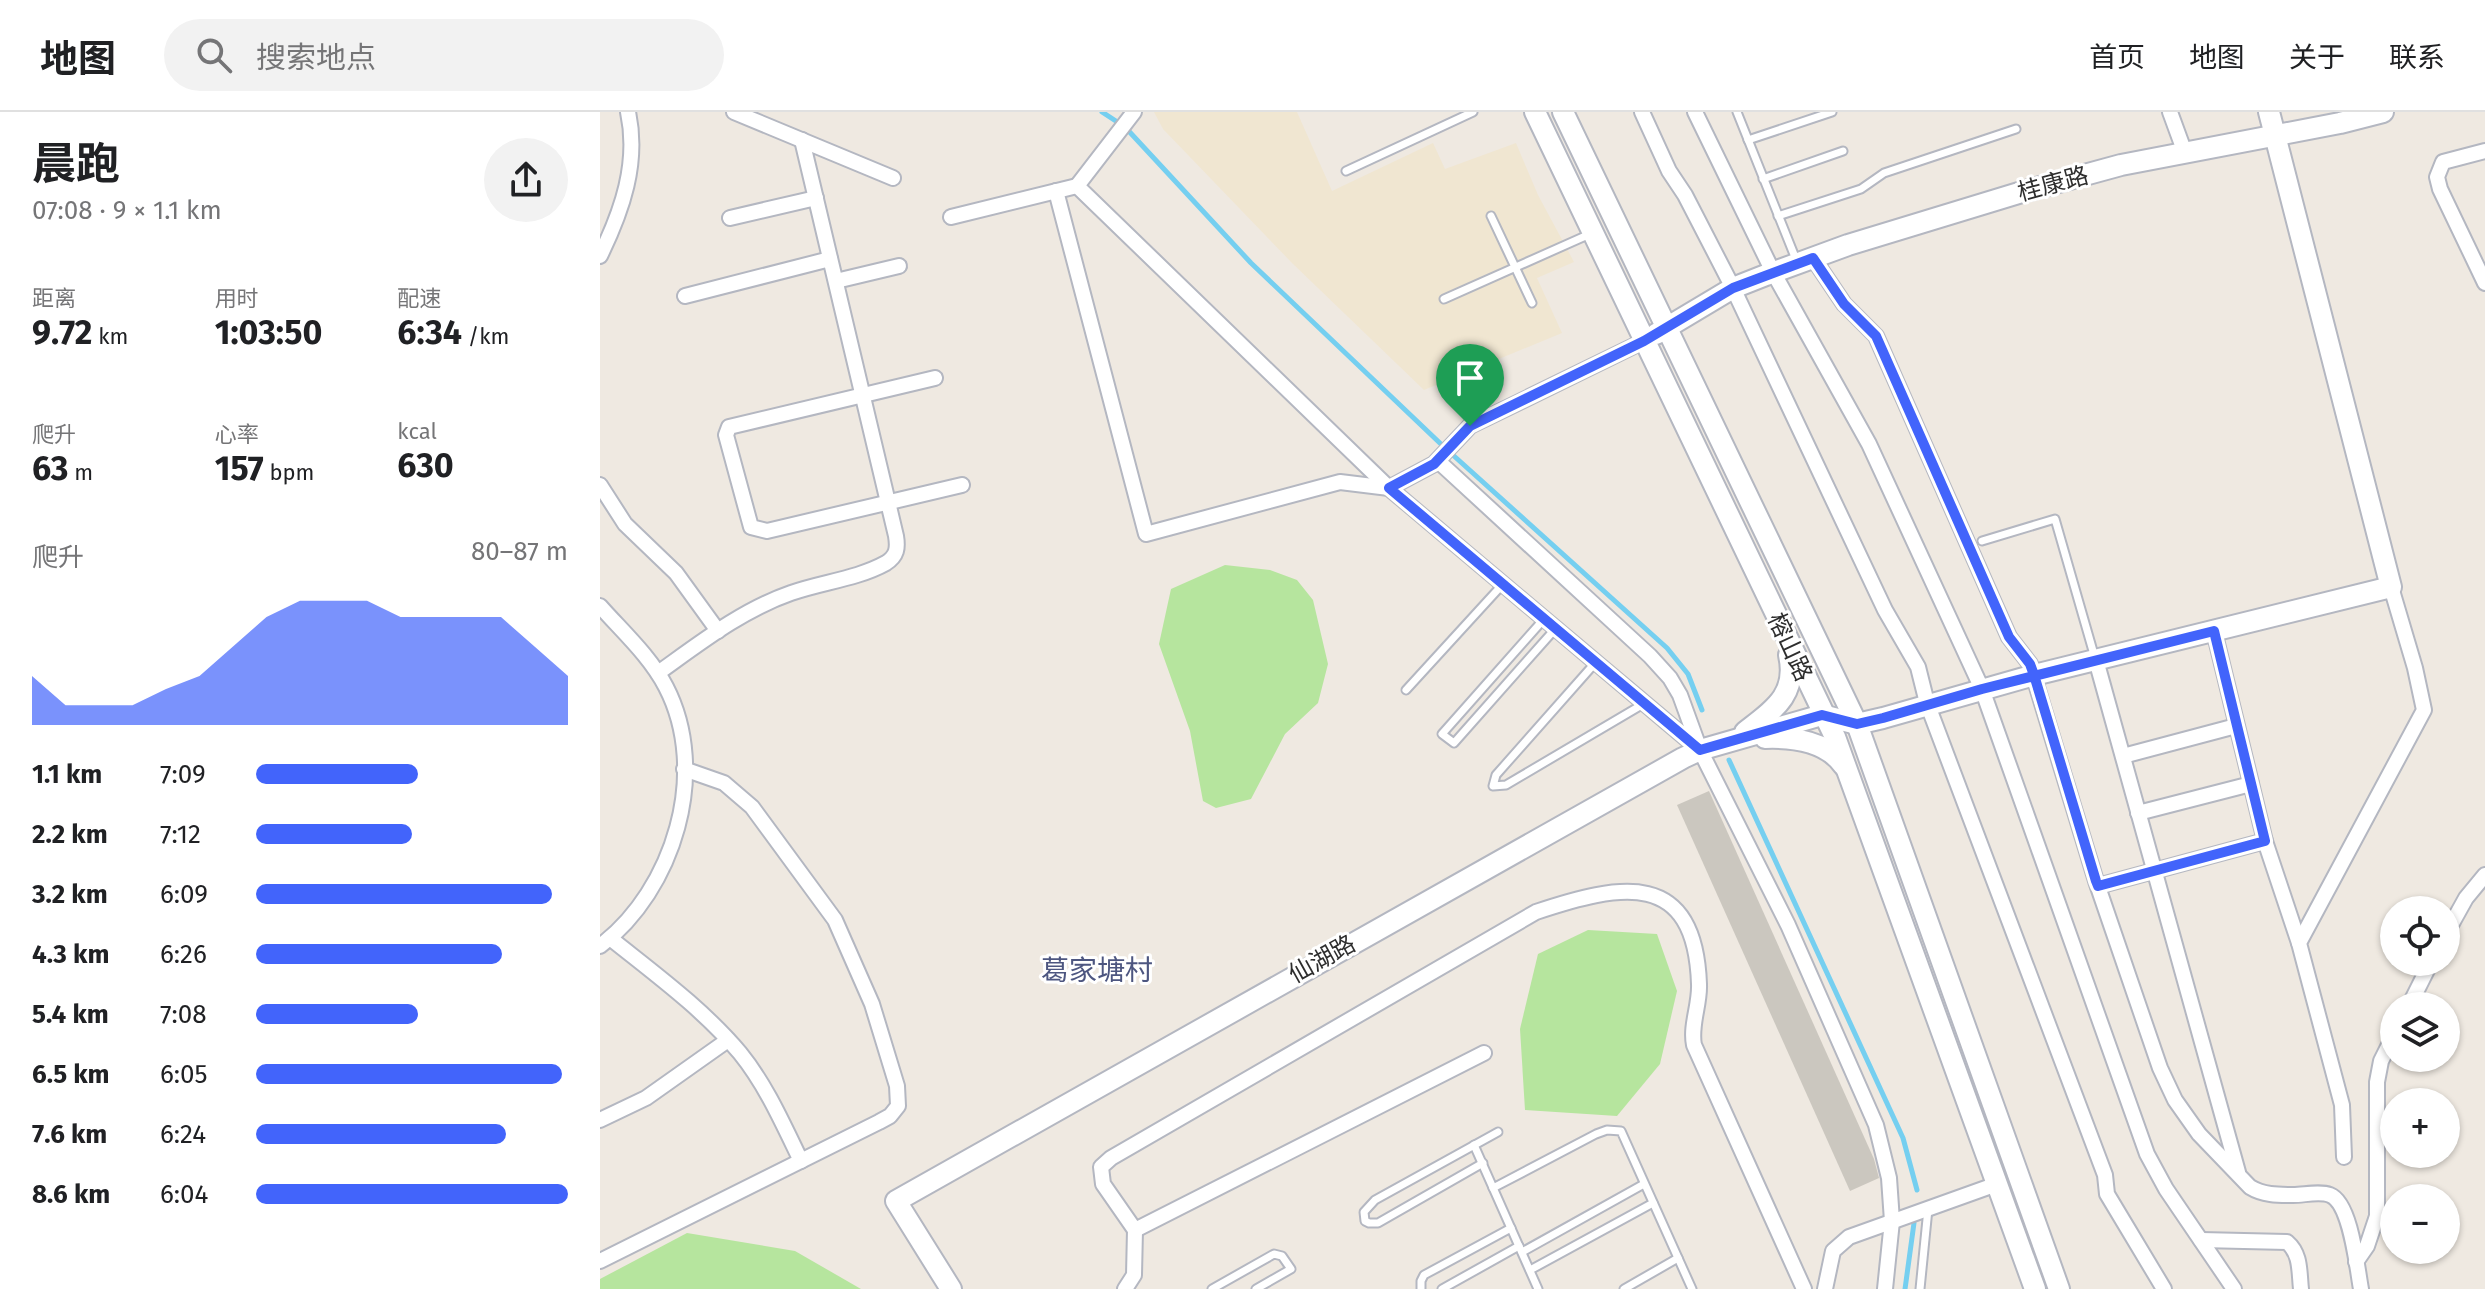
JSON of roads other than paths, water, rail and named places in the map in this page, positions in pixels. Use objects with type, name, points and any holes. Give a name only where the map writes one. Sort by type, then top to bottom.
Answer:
[{"type":"street","points":[[600,256],[627,189],[631,139],[628,112]]},
{"type":"street","points":[[734,112],[893,178]]},
{"type":"street","name":"榕山路","points":[[1535,112],[1835,737],[2035,1289]]},
{"type":"street","name":"榕山路","points":[[1563,112],[1857,724],[2059,1289]]},
{"type":"street","points":[[1642,112],[1669,171],[1685,195],[1733,288],[1885,610],[1918,667],[1927,703],[2105,1175],[2107,1194],[2164,1289]]},
{"type":"street","points":[[1695,112],[1773,272],[1869,444],[1982,689],[2147,1154],[2166,1189],[2234,1289]]},
{"type":"street","points":[[2170,112],[2185,153]]},
{"type":"street","points":[[2269,112],[2424,710],[2299,943]]},
{"type":"street","name":"桂康路","points":[[1644,341],[1733,288],[1773,272],[2022,192],[2121,165],[2383,112]]},
{"type":"street","points":[[951,217],[1077,186],[1127,121]]},
{"type":"street","points":[[658,673],[718,631],[763,605],[791,593],[873,569],[890,560],[897,551],[802,140]]},
{"type":"street","points":[[2485,151],[2443,162],[2437,177],[2485,283]]},
{"type":"street","points":[[1077,186],[1389,488],[1700,750]]},
{"type":"street","points":[[1056,191],[1146,534],[1340,482],[1389,488],[1438,461],[1470,426],[1644,341]]},
{"type":"street","points":[[730,218],[816,198]]},
{"type":"street","points":[[685,296],[830,259]]},
{"type":"street","points":[[1805,261],[1876,336],[2009,637],[2030,664],[2098,886],[2160,1068],[2175,1100],[2199,1134],[2239,1177],[2259,1193],[2333,1196],[2343,1208],[2361,1289]]},
{"type":"street","points":[[836,281],[899,266]]},
{"type":"street","points":[[935,378],[737,424],[729,427],[726,435],[748,521],[755,530],[767,531],[962,485]]},
{"type":"street","points":[[1438,461],[1661,668],[1680,695],[1700,750],[1788,925],[1876,1125],[1889,1178],[1892,1221],[1885,1289]]},
{"type":"street","points":[[600,485],[625,524],[682,580],[718,631]]},
{"type":"street","points":[[1822,715],[1857,724],[2034,675],[2391,587]]},
{"type":"street","points":[[600,606],[658,673],[677,715],[684,769],[682,803],[663,869],[639,908],[605,942],[694,1006],[742,1055],[766,1092],[801,1161]]},
{"type":"street","points":[[2214,631],[2265,841],[2299,943],[2342,1105],[2344,1157]]},
{"type":"street","points":[[1733,740],[1775,709],[1789,687],[1792,671],[1785,636]]},
{"type":"street","points":[[2096,660],[2239,1177]]},
{"type":"street","points":[[1843,694],[1861,711],[1883,718]]},
{"type":"street","name":"仙湖路","points":[[951,1289],[896,1201],[1700,750],[1822,715]]},
{"type":"street","points":[[1865,747],[1871,732],[1883,718]]},
{"type":"street","points":[[2123,756],[2236,726]]},
{"type":"street","points":[[1733,740],[1779,738],[1810,742],[1835,753],[1846,768]]},
{"type":"street","points":[[600,1261],[890,1116],[898,1106],[897,1086],[866,987],[835,920],[752,807],[733,788],[684,769]]},
{"type":"street","points":[[2138,813],[2251,784]]},
{"type":"street","points":[[2098,886],[2265,841]]},
{"type":"street","points":[[2460,909],[2485,875]]},
{"type":"street","points":[[1125,1289],[1134,1275],[1135,1230],[1101,1178],[1101,1167],[1111,1158],[1536,912],[1570,901],[1616,892],[1641,892],[1662,898],[1676,907],[1692,938],[1699,986],[1692,1036],[1694,1045],[1804,1289]]},
{"type":"street","points":[[600,1120],[646,1098],[728,1040]]},
{"type":"street","points":[[1135,1230],[1484,1053]]},
{"type":"street","points":[[2356,1262],[2367,1246],[2377,1216],[2377,1082],[2380,1066]]},
{"type":"street","points":[[1825,1289],[1830,1258],[1836,1246],[1849,1237],[1997,1184]]},
{"type":"street","points":[[2201,1240],[2287,1242],[2296,1251],[2301,1289]]},
{"type":"lane","points":[[1346,171],[1473,112]]},
{"type":"lane","points":[[1737,112],[1778,216],[1805,261]]},
{"type":"lane","points":[[1748,140],[1832,112]]},
{"type":"lane","points":[[1778,216],[1861,189],[1884,173],[2016,129]]},
{"type":"lane","points":[[1763,179],[1843,151]]},
{"type":"lane","points":[[1491,216],[1532,303]]},
{"type":"lane","points":[[1444,299],[1592,233]]},
{"type":"lane","points":[[1982,541],[2055,519],[2096,660]]},
{"type":"lane","points":[[1406,690],[1503,584]]},
{"type":"lane","points":[[1550,623],[1454,743],[1442,734],[1550,623]]},
{"type":"lane","points":[[1596,662],[1496,775],[1493,786],[1506,785],[1645,703]]},
{"type":"lane","points":[[1493,1188],[1596,1134],[1621,1131],[1691,1286],[1679,1289]]},
{"type":"lane","points":[[1483,1163],[1378,1223],[1365,1221],[1364,1212],[1375,1200],[1498,1132]]},
{"type":"lane","points":[[1474,1145],[1538,1289]]},
{"type":"lane","points":[[1442,1289],[1644,1184]]},
{"type":"lane","points":[[1530,1270],[1653,1203]]},
{"type":"lane","points":[[1920,1289],[1928,1207]]},
{"type":"lane","points":[[1421,1289],[1424,1275],[1511,1228]]},
{"type":"lane","points":[[1212,1289],[1274,1254],[1282,1256],[1291,1269],[1256,1289]]},
{"type":"lane","points":[[1624,1289],[1678,1258]]},
{"type":"waterway","points":[[1102,112],[1125,127],[1251,263],[1443,446]]},
{"type":"waterway","points":[[1454,456],[1667,648],[1688,674],[1702,710]]},
{"type":"waterway","points":[[1729,760],[1903,1138],[1917,1190]]},
{"type":"waterway","points":[[1905,1289],[1914,1223]]},
{"type":"district","name":"葛家塘村","points":[[1097,970]]}]
